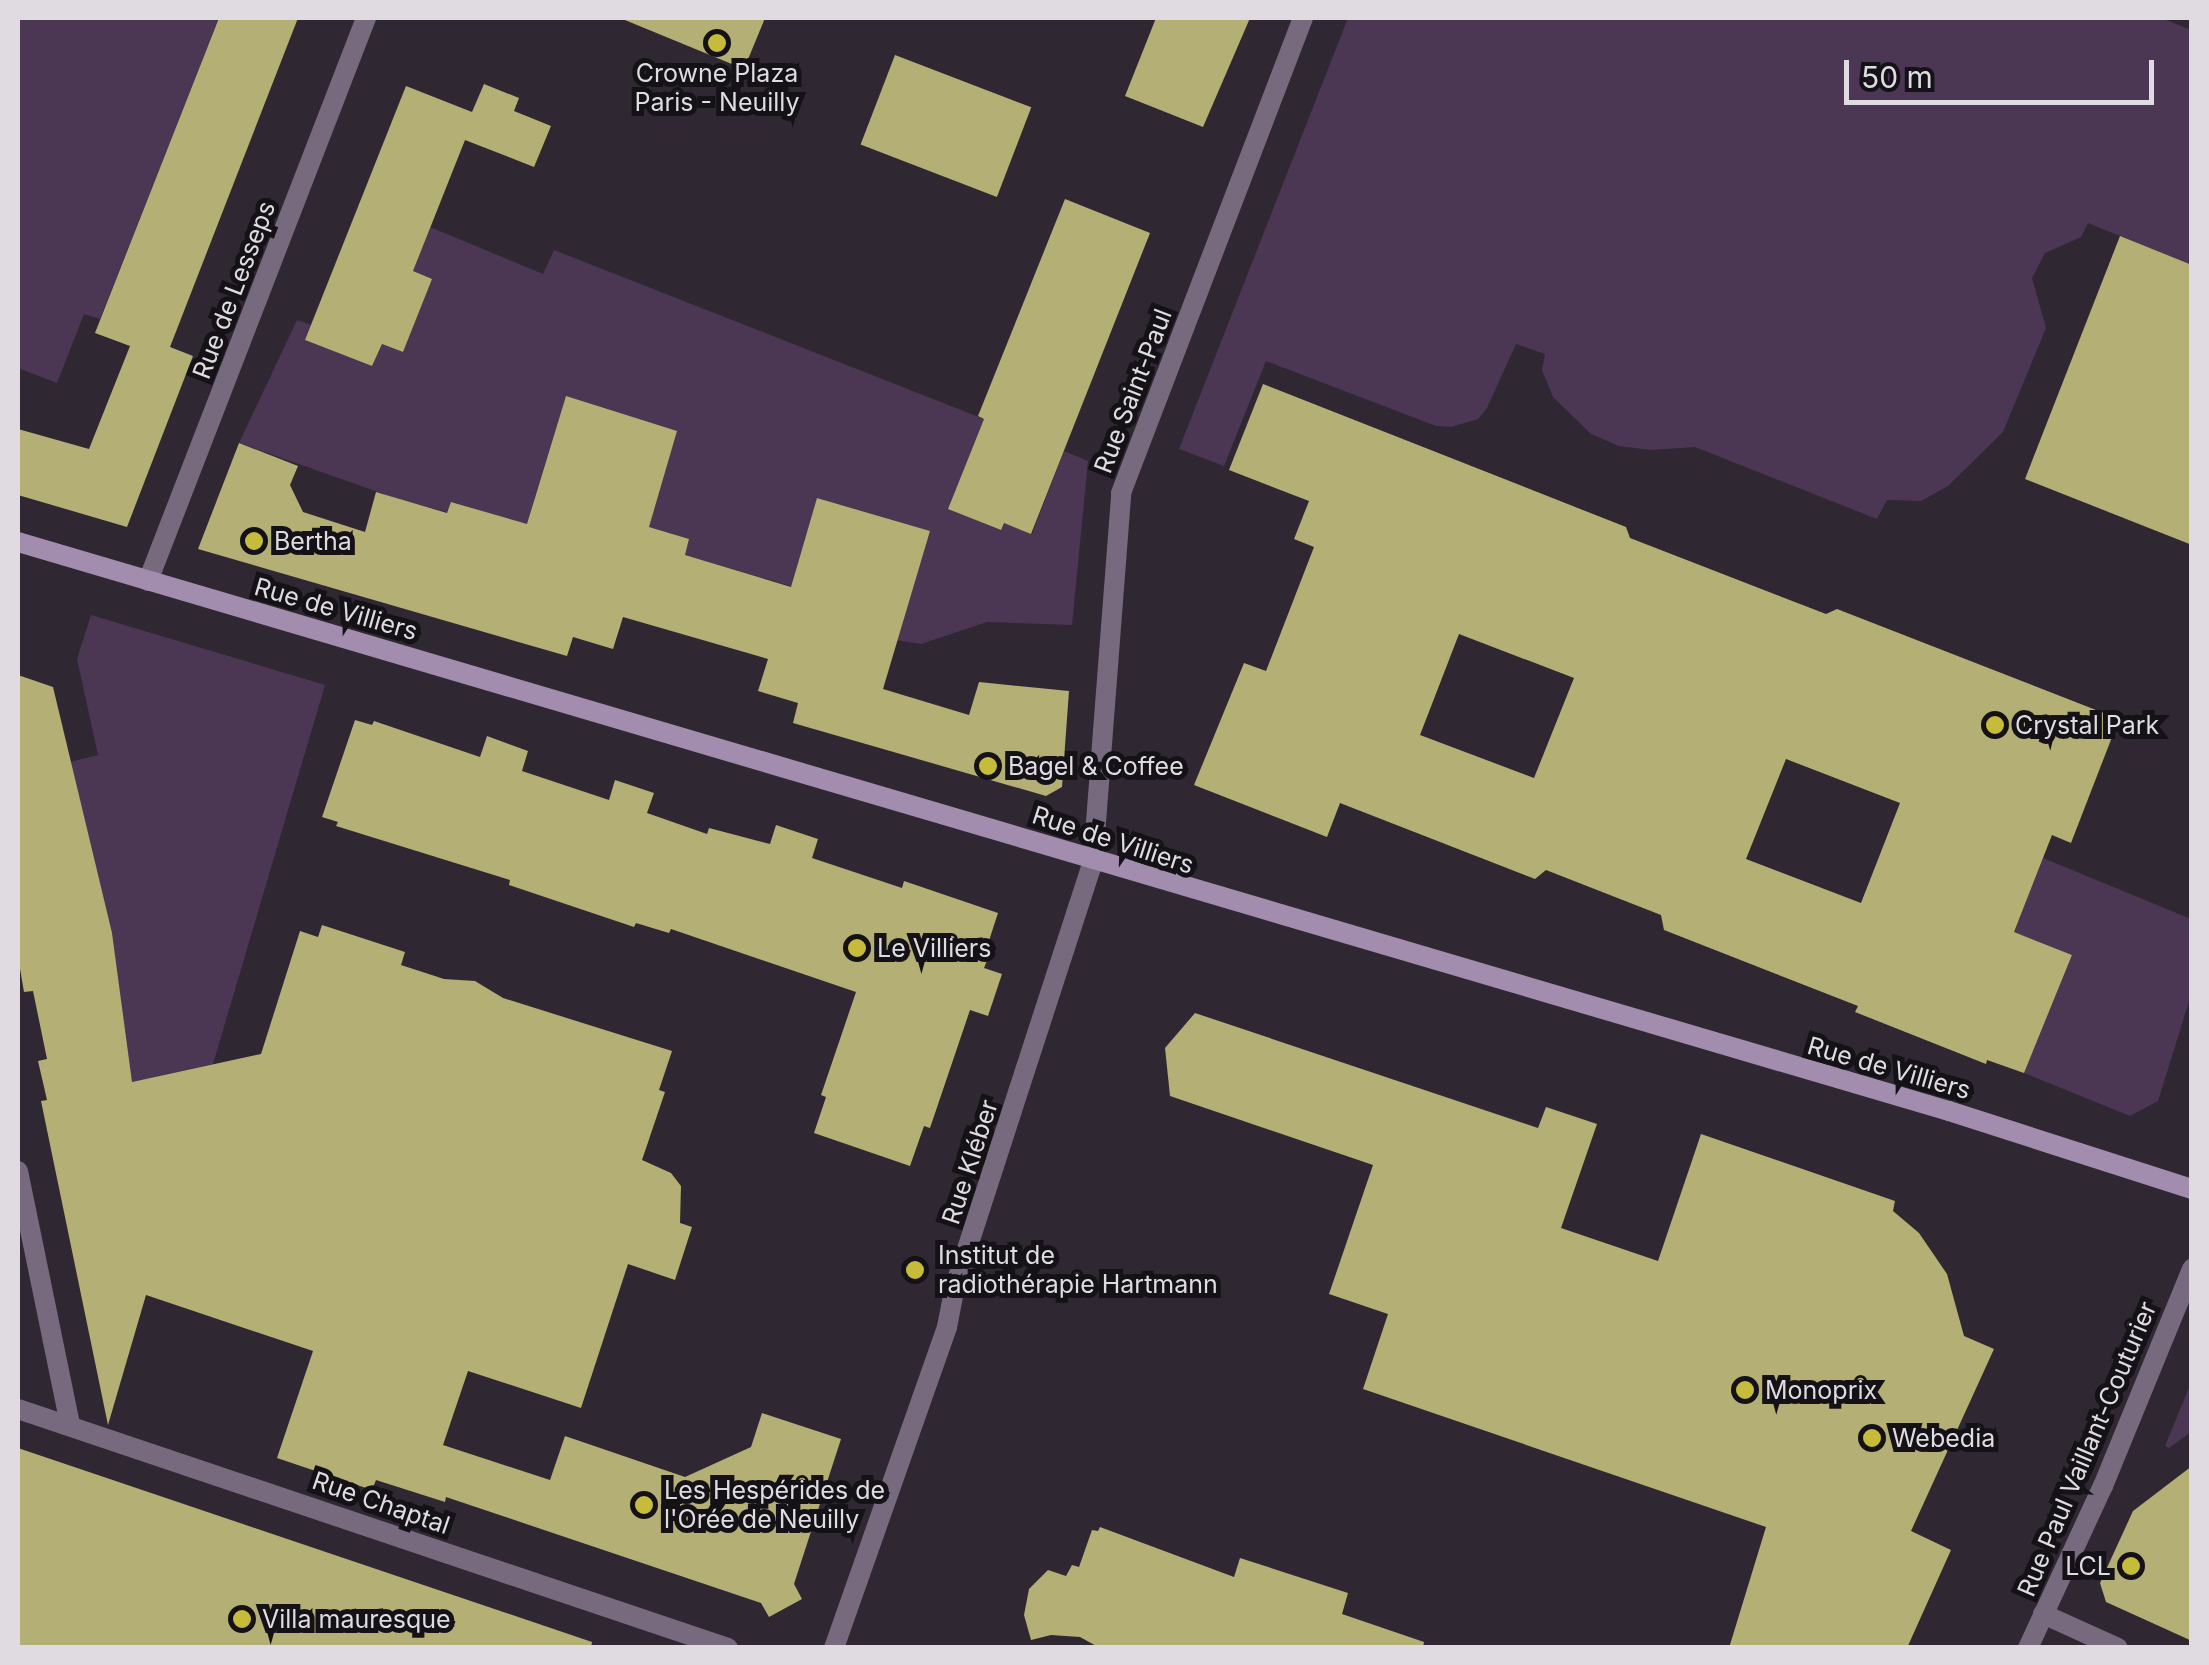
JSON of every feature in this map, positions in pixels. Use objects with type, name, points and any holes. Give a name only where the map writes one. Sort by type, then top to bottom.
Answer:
[{"type":"street","name":"Rue de Lesseps","points":[[148,581],[366,18]]},
{"type":"street","name":"Rue Saint-Paul","points":[[1093,861],[1121,493],[1304,18]]},
{"type":"street","name":"Rue de Villiers","points":[[18,542],[1930,1106],[2192,1189]]},
{"type":"street","name":"Rue Kléber","points":[[834,1648],[946,1327],[955,1286],[1093,861]]},
{"type":"street","points":[[18,1171],[70,1424]]},
{"type":"street","name":"Rue Paul Vaillant-Couturier","points":[[2028,1648],[2103,1486],[2192,1270]]},
{"type":"street","name":"Rue Chaptal","points":[[18,1409],[728,1648]]},
{"type":"street","points":[[2043,1614],[2118,1648]]},
{"type":"shaded area","points":[[18,18],[219,18],[100,319],[84,314],[57,383],[18,368]]},
{"type":"shaded area","points":[[1348,18],[2161,18],[2191,30],[2191,265],[2088,223],[2081,237],[2045,253],[2032,278],[2046,328],[2003,432],[1948,486],[1921,501],[1887,500],[1877,519],[1695,447],[1651,450],[1619,446],[1591,434],[1553,397],[1542,370],[1545,354],[1516,344],[1487,408],[1478,419],[1451,427],[1436,426],[1266,361],[1224,466],[1179,449]]},
{"type":"shaded area","points":[[430,227],[543,274],[554,250],[984,419],[951,502],[973,519],[1000,530],[1004,523],[1032,534],[1064,451],[1088,461],[1072,625],[987,622],[921,644],[896,640],[930,531],[818,498],[796,569],[797,588],[685,555],[689,539],[649,527],[566,397],[534,500],[533,526],[452,502],[447,512],[401,500],[239,443],[297,320],[311,325],[305,340],[372,366],[382,344],[403,352],[431,280],[413,271]]},
{"type":"shaded area","points":[[91,615],[325,685],[213,1064],[132,1082],[70,762],[98,755],[77,659]]},
{"type":"shaded area","points":[[2043,858],[2191,919],[2191,995],[2158,1101],[2130,1116],[2024,1073],[2072,955],[2014,932]]},
{"type":"shaded area","points":[[2191,1383],[2191,1432],[2169,1448],[2165,1446]]},
{"type":"building","points":[[219,18],[298,18],[170,347],[193,356],[127,527],[18,495],[18,429],[89,449],[130,346],[95,333]]},
{"type":"building","name":"Crowne Plaza Paris - Neuilly","points":[[620,18],[765,18],[744,69]]},
{"type":"building","points":[[1156,18],[1250,18],[1203,127],[1125,96]]},
{"type":"building","points":[[895,55],[1031,107],[997,197],[861,145]]},
{"type":"building","points":[[484,84],[519,98],[514,111],[551,126],[534,167],[465,140],[413,271],[432,279],[403,352],[382,344],[372,366],[305,340],[406,86],[472,112]]},
{"type":"building","points":[[1065,199],[1150,233],[1031,534],[1004,523],[1001,530],[948,509],[984,419],[978,416]]},
{"type":"building","points":[[2120,236],[2192,265],[2192,545],[2025,479]]},
{"type":"building","name":"Crystal Park","points":[[1263,384],[1626,527],[1630,538],[1826,614],[1837,609],[2119,719],[2071,843],[2052,835],[2014,932],[2072,955],[2024,1073],[1987,1060],[1986,1064],[1855,1012],[1858,1006],[1664,930],[1661,915],[1546,870],[1535,879],[1340,803],[1327,837],[1194,785],[1244,663],[1266,671],[1314,547],[1294,539],[1309,501],[1229,470]],"holes":[[[1459,634],[1574,678],[1534,778],[1420,735]],[[1786,759],[1900,803],[1861,903],[1746,859]]]},
{"type":"building","points":[[566,396],[677,431],[649,527],[689,539],[685,555],[791,587],[817,498],[930,531],[883,689],[969,715],[979,682],[1069,691],[1062,787],[1046,796],[793,723],[798,703],[758,691],[768,659],[623,617],[613,649],[573,637],[567,656],[198,549],[239,443],[298,466],[290,485],[303,512],[365,532],[376,492],[447,513],[451,502],[527,524]]},
{"type":"building","points":[[18,675],[53,687],[112,933],[132,1082],[261,1054],[300,931],[318,937],[322,925],[405,952],[401,965],[444,979],[475,981],[503,998],[672,1051],[659,1090],[665,1092],[642,1160],[671,1173],[681,1186],[680,1223],[692,1227],[675,1280],[628,1264],[581,1408],[468,1371],[443,1445],[550,1480],[565,1436],[685,1477],[751,1447],[762,1413],[841,1439],[794,1584],[802,1599],[769,1617],[761,1603],[446,1497],[445,1502],[376,1480],[372,1490],[277,1458],[313,1351],[146,1295],[108,1425],[41,1101],[47,1100],[38,1061],[47,1059],[33,991],[24,992],[18,957]]},
{"type":"building","name":"Le Villiers","points":[[355,720],[372,725],[374,721],[480,757],[487,736],[528,751],[522,771],[609,800],[615,780],[654,793],[647,813],[707,834],[709,828],[770,844],[776,825],[818,839],[812,858],[902,888],[904,881],[998,913],[984,968],[1002,974],[988,1016],[970,1010],[930,1128],[924,1126],[910,1166],[814,1133],[826,1097],[821,1095],[856,992],[671,929],[669,933],[636,923],[634,927],[509,885],[510,880],[336,826],[338,822],[322,817]]},
{"type":"building","points":[[1195,1013],[1538,1128],[1546,1107],[1597,1124],[1561,1228],[1658,1261],[1701,1134],[1895,1201],[1893,1211],[1919,1233],[1947,1274],[1964,1336],[1994,1349],[1911,1531],[1951,1550],[1907,1648],[1729,1648],[1766,1527],[1363,1389],[1388,1314],[1329,1294],[1373,1165],[1170,1096],[1165,1048]]},
{"type":"building","points":[[18,1448],[592,1642],[591,1648],[18,1648]]},
{"type":"building","points":[[2192,1466],[2192,1641],[2106,1602],[2100,1583],[2133,1511]]},
{"type":"building","points":[[1100,1527],[1234,1577],[1240,1558],[1348,1593],[1342,1614],[1424,1642],[1423,1648],[1100,1648],[1080,1637],[1051,1635],[1031,1640],[1024,1615],[1029,1589],[1048,1570],[1066,1576],[1072,1565],[1079,1567],[1092,1530],[1098,1531]]},
{"type":"place","name":"Crowne Plaza Paris - Neuilly","points":[[717,43]]},
{"type":"place","name":"Bertha","points":[[254,541]]},
{"type":"place","name":"Crystal Park","points":[[1995,725]]},
{"type":"place","name":"Bagel & Coffee","points":[[988,766]]},
{"type":"place","name":"Le Villiers","points":[[857,948]]},
{"type":"place","name":"Institut de radiothérapie Hartmann","points":[[915,1270]]},
{"type":"place","name":"Monoprix","points":[[1745,1390]]},
{"type":"place","name":"Webedia","points":[[1872,1438]]},
{"type":"place","name":"Les Hespérides de l'Orée de Neuilly","points":[[644,1505]]},
{"type":"place","name":"LCL","points":[[2131,1566]]},
{"type":"place","name":"Villa mauresque","points":[[242,1619]]}]
